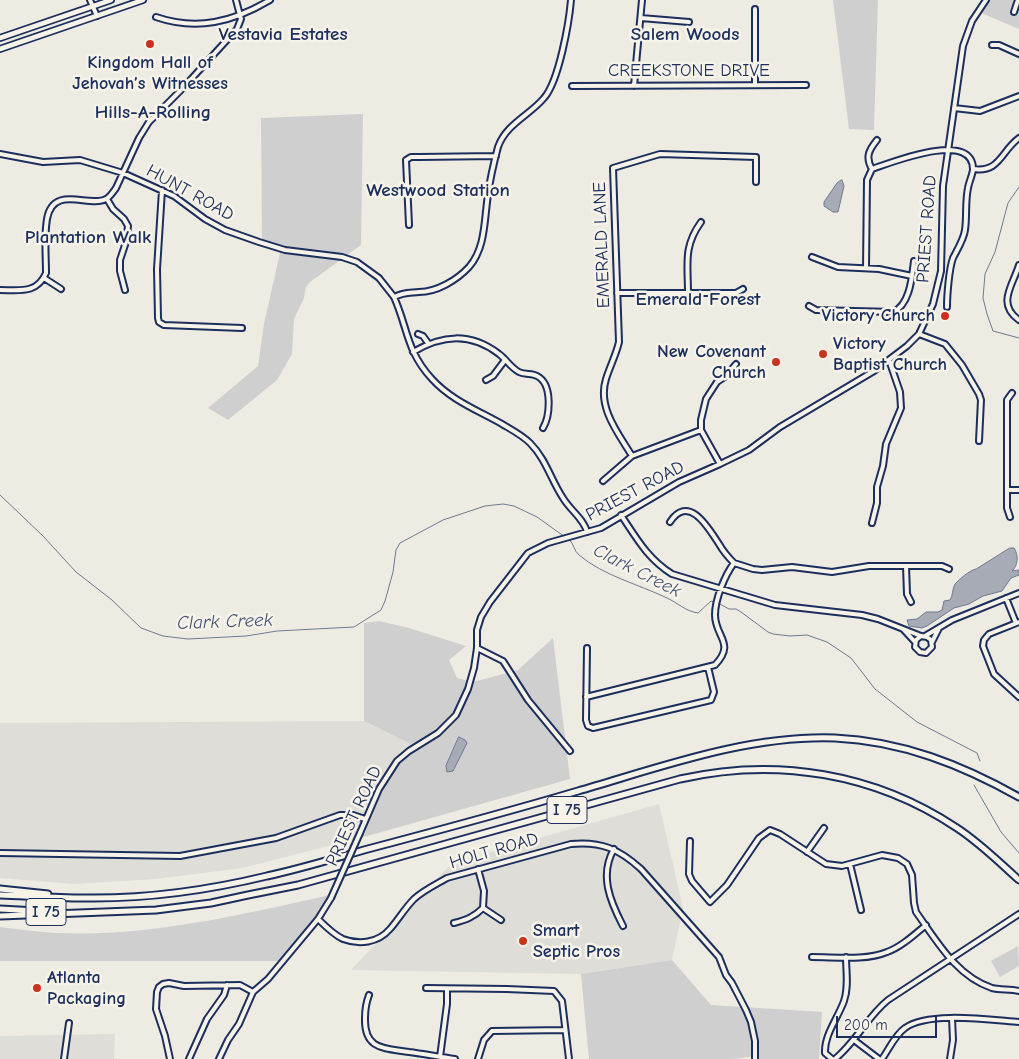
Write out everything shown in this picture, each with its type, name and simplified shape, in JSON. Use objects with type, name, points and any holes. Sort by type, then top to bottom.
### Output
[{"type":"highway","name":"I 75","points":[[0,895],[86,898],[174,892],[267,876],[497,815],[706,754],[780,740],[836,738],[900,746],[933,756],[971,772],[1019,797]]},
{"type":"highway","name":"I 75","points":[[0,910],[92,913],[185,906],[289,886],[680,779],[713,772],[742,769],[776,769],[822,774],[860,782],[884,790],[916,804],[958,829],[985,849],[1019,880]]},
{"type":"highway","points":[[0,888],[86,898]]},
{"type":"highway","points":[[0,916],[92,913]]},
{"type":"main road","points":[[0,38],[111,0]]},
{"type":"main road","points":[[0,49],[143,0]]},
{"type":"street","points":[[90,0],[97,16]]},
{"type":"street","points":[[0,290],[32,289],[37,287],[46,273],[47,219],[50,210],[57,203],[71,198],[96,201],[107,199],[116,188],[148,122],[183,88],[215,51],[232,36],[240,23],[236,0]]},
{"type":"street","points":[[156,17],[182,24],[214,23],[240,16],[270,0]]},
{"type":"street","points":[[394,297],[406,292],[419,292],[442,287],[468,269],[474,261],[482,238],[488,196],[499,146],[506,132],[545,97],[550,87],[569,23],[571,0]]},
{"type":"street","points":[[634,86],[642,0]]},
{"type":"street","name":"PRIEST ROAD","points":[[219,1059],[228,1040],[244,1015],[253,992],[268,979],[318,919],[331,898],[379,789],[397,761],[438,733],[456,715],[470,682],[477,648],[477,630],[486,608],[522,558],[541,546],[601,528],[679,482],[749,450],[780,428],[889,360],[919,334],[933,304],[941,272],[942,200],[965,38],[972,21],[986,0]]},
{"type":"street","points":[[1014,12],[1018,0]]},
{"type":"street","points":[[755,9],[755,85]]},
{"type":"street","points":[[641,18],[689,22]]},
{"type":"street","points":[[992,45],[999,45],[1019,54]]},
{"type":"street","name":"CREEKSTONE DRIVE","points":[[572,86],[806,85]]},
{"type":"street","points":[[954,108],[980,111],[1019,96]]},
{"type":"street","points":[[973,169],[992,168],[1019,138]]},
{"type":"street","points":[[866,268],[867,180],[872,169],[868,160],[868,152],[876,140]]},
{"type":"street","points":[[872,169],[928,152],[962,152],[967,155],[973,169],[968,189],[965,232],[952,262],[947,308]]},
{"type":"street","name":"HUNT ROAD","points":[[0,154],[43,162],[80,160],[123,173],[162,190],[184,202],[210,222],[233,233],[285,250],[342,257],[357,262],[379,278],[394,297],[413,352],[431,378],[463,404],[519,434],[530,443],[547,465],[564,501],[583,524],[587,532]]},
{"type":"street","name":"EMERALD LANE","points":[[632,456],[610,419],[604,398],[606,380],[619,342],[613,168],[660,154],[756,157],[756,182]]},
{"type":"street","points":[[409,225],[406,160],[420,157],[496,156]]},
{"type":"street","points":[[162,190],[157,270],[158,318],[160,322],[164,324],[242,328]]},
{"type":"street","points":[[107,199],[128,226],[126,242],[120,260],[120,271],[125,290]]},
{"type":"street","points":[[688,293],[687,250],[693,233],[701,222]]},
{"type":"street","points":[[812,257],[838,267],[866,268],[912,276]]},
{"type":"street","points":[[809,306],[816,310],[893,312],[902,305],[907,294],[914,261]]},
{"type":"street","points":[[1019,265],[1006,300],[1013,315],[1019,320]]},
{"type":"street","points":[[44,278],[62,289]]},
{"type":"street","points":[[617,293],[736,293],[743,289]]},
{"type":"street","points":[[418,334],[423,336],[428,343]]},
{"type":"street","points":[[919,334],[945,344],[962,365],[979,394],[981,400],[979,440]]},
{"type":"street","points":[[413,352],[428,343],[442,340],[475,340],[500,354],[520,373],[538,376],[547,387],[547,421],[543,428]]},
{"type":"street","points":[[486,380],[494,376],[505,360]]},
{"type":"street","points":[[872,522],[886,444],[901,408],[900,392],[889,360]]},
{"type":"street","points":[[720,464],[701,430],[702,414],[706,399],[717,382],[726,376],[736,364]]},
{"type":"street","points":[[1010,517],[1007,508],[1007,400],[1012,393]]},
{"type":"street","points":[[603,481],[632,456],[701,430]]},
{"type":"street","points":[[1007,490],[1019,490]]},
{"type":"street","points":[[670,522],[676,514],[682,512],[696,514],[734,563],[752,569],[792,567],[832,572],[868,566],[942,566],[949,569]]},
{"type":"street","points":[[621,516],[648,554],[659,566],[672,574],[775,605],[871,617],[930,638],[932,642]]},
{"type":"street","points":[[586,697],[715,665],[725,651],[725,645],[716,618],[717,605],[727,572],[734,563]]},
{"type":"street","points":[[906,566],[907,594],[911,602]]},
{"type":"street","points":[[915,643],[923,636],[952,620],[1019,593]]},
{"type":"street","points":[[1006,598],[1018,623],[989,634],[984,640],[983,646],[994,674],[1019,696]]},
{"type":"street","points":[[903,629],[915,643],[916,649],[924,654],[932,649],[932,642],[939,628]]},
{"type":"street","points":[[477,648],[503,661],[528,700],[570,751]]},
{"type":"street","points":[[587,648],[586,722],[588,726],[593,728],[712,700],[714,692],[708,667]]},
{"type":"street","points":[[1014,693],[1019,688]]},
{"type":"street","points":[[0,853],[180,856],[276,838],[340,815],[365,819]]},
{"type":"street","points":[[807,852],[824,828]]},
{"type":"street","points":[[690,841],[689,874],[692,881],[710,902],[727,885],[759,838],[770,830],[780,834],[826,864],[842,866],[882,855],[898,858],[908,864],[912,875],[916,912],[950,960],[970,977],[992,988],[1019,991]]},
{"type":"street","name":"HOLT ROAD","points":[[318,919],[342,938],[356,942],[373,940],[388,932],[413,900],[430,886],[447,878],[571,844],[584,843],[614,849],[627,856],[641,869],[719,957],[726,975],[746,1010],[753,1031],[755,1059]]},
{"type":"street","points":[[614,849],[608,859],[608,893],[623,926]]},
{"type":"street","points":[[850,864],[861,910]]},
{"type":"street","points":[[454,923],[476,915],[483,908],[484,891],[478,869]]},
{"type":"street","points":[[483,908],[501,920]]},
{"type":"street","points":[[846,957],[847,989],[825,1044],[825,1054],[834,1059],[854,1040],[881,1006],[1019,914]]},
{"type":"street","points":[[812,957],[875,956],[888,952],[926,926]]},
{"type":"street","points":[[170,1059],[156,1009],[156,992],[159,987],[169,983],[184,986],[240,985],[253,992]]},
{"type":"street","points":[[189,1059],[206,1019],[224,995],[227,986]]},
{"type":"street","points":[[426,988],[553,990],[562,1001],[569,1059]]},
{"type":"street","points":[[440,1057],[447,1004],[446,989]]},
{"type":"street","points":[[369,995],[366,1004],[365,1030],[373,1044],[381,1048],[455,1059]]},
{"type":"street","points":[[854,1040],[881,1059],[900,1032],[909,1025],[920,1022],[952,1018],[1019,1022]]},
{"type":"street","points":[[950,1059],[953,1040],[952,1018]]},
{"type":"street","points":[[64,1059],[69,1023]]},
{"type":"street","points":[[478,1059],[484,1040],[492,1031],[566,1030]]},
{"type":"shaded area","points":[[833,0],[878,0],[874,130],[849,129]]},
{"type":"shaded area","points":[[987,0],[1019,0],[1019,29],[979,12]]},
{"type":"shaded area","points":[[363,114],[361,245],[310,282],[306,287],[304,298],[294,319],[292,354],[277,380],[228,420],[208,408],[258,366],[264,324],[280,253],[262,242],[261,118]]},
{"type":"shaded area","points":[[842,180],[844,186],[838,212],[833,212],[824,206],[824,202],[837,183]]},
{"type":"shaded area","points":[[1010,548],[1014,548],[1017,557],[1016,566],[1012,571],[1019,570],[1019,575],[1011,578],[1002,591],[983,596],[969,604],[954,608],[922,628],[909,626],[907,620],[917,619],[926,612],[942,610],[944,601],[950,600],[955,584],[964,575]]},
{"type":"shaded area","points":[[379,621],[409,628],[466,646],[449,660],[457,678],[473,682],[518,670],[553,638],[570,779],[360,838],[392,771],[404,757],[417,747],[364,721],[364,623]]},
{"type":"shaded area","points":[[364,721],[418,747],[392,771],[360,838],[242,868],[156,879],[74,884],[0,878],[0,723]]},
{"type":"shaded area","points":[[459,737],[467,743],[453,771],[447,772],[446,766]]},
{"type":"shaded area","points":[[659,804],[683,908],[672,960],[581,974],[351,970],[450,865]]},
{"type":"shaded area","points":[[335,894],[284,961],[0,961],[0,927],[57,933],[92,933],[162,928],[197,923]]},
{"type":"shaded area","points":[[1018,946],[1019,966],[1000,977],[991,961]]},
{"type":"shaded area","points":[[672,960],[711,1005],[822,1012],[819,1059],[755,1059],[755,1056],[735,1059],[589,1059],[581,974]]},
{"type":"shaded area","points":[[115,1034],[114,1059],[0,1059],[0,1036]]},
{"type":"waterway","points":[[1019,187],[1008,203],[995,252],[985,274],[983,298],[993,331],[1019,338]]},
{"type":"waterway","name":"Clark Creek","points":[[0,495],[43,536],[76,572],[112,600],[141,628],[163,636],[188,639],[246,636],[277,631],[354,627],[381,610],[393,572],[396,550],[400,543],[443,520],[485,506],[503,504],[514,506],[537,517],[565,537]]},
{"type":"waterway","name":"Clark Creek","points":[[569,539],[576,552],[599,569],[667,598],[689,611],[698,613],[711,601],[714,602]]},
{"type":"waterway","name":"Clark Creek","points":[[718,603],[729,609],[736,609],[773,634],[807,635],[827,642],[851,658],[875,689],[917,722],[977,753],[980,761]]},
{"type":"waterway","name":"Clark Creek","points":[[974,785],[1001,832],[1019,853]]},
{"type":"place","name":"Kingdom Hall of Jehovah’s Witnesses","points":[[150,44]]},
{"type":"place","name":"Victory Church","points":[[945,316]]},
{"type":"place","name":"Victory Baptist Church","points":[[823,354]]},
{"type":"place","name":"New Covenant Church","points":[[776,362]]},
{"type":"place","name":"Smart Septic Pros","points":[[523,941]]},
{"type":"place","name":"Atlanta Packaging","points":[[37,988]]},
{"type":"district","name":"Vestavia Estates","points":[[283,35]]},
{"type":"district","name":"Salem Woods","points":[[685,35]]},
{"type":"district","name":"Hills-A-Rolling","points":[[153,113]]},
{"type":"district","name":"Westwood Station","points":[[438,191]]},
{"type":"district","name":"Plantation Walk","points":[[88,238]]},
{"type":"district","name":"Emerald Forest","points":[[698,300]]}]
